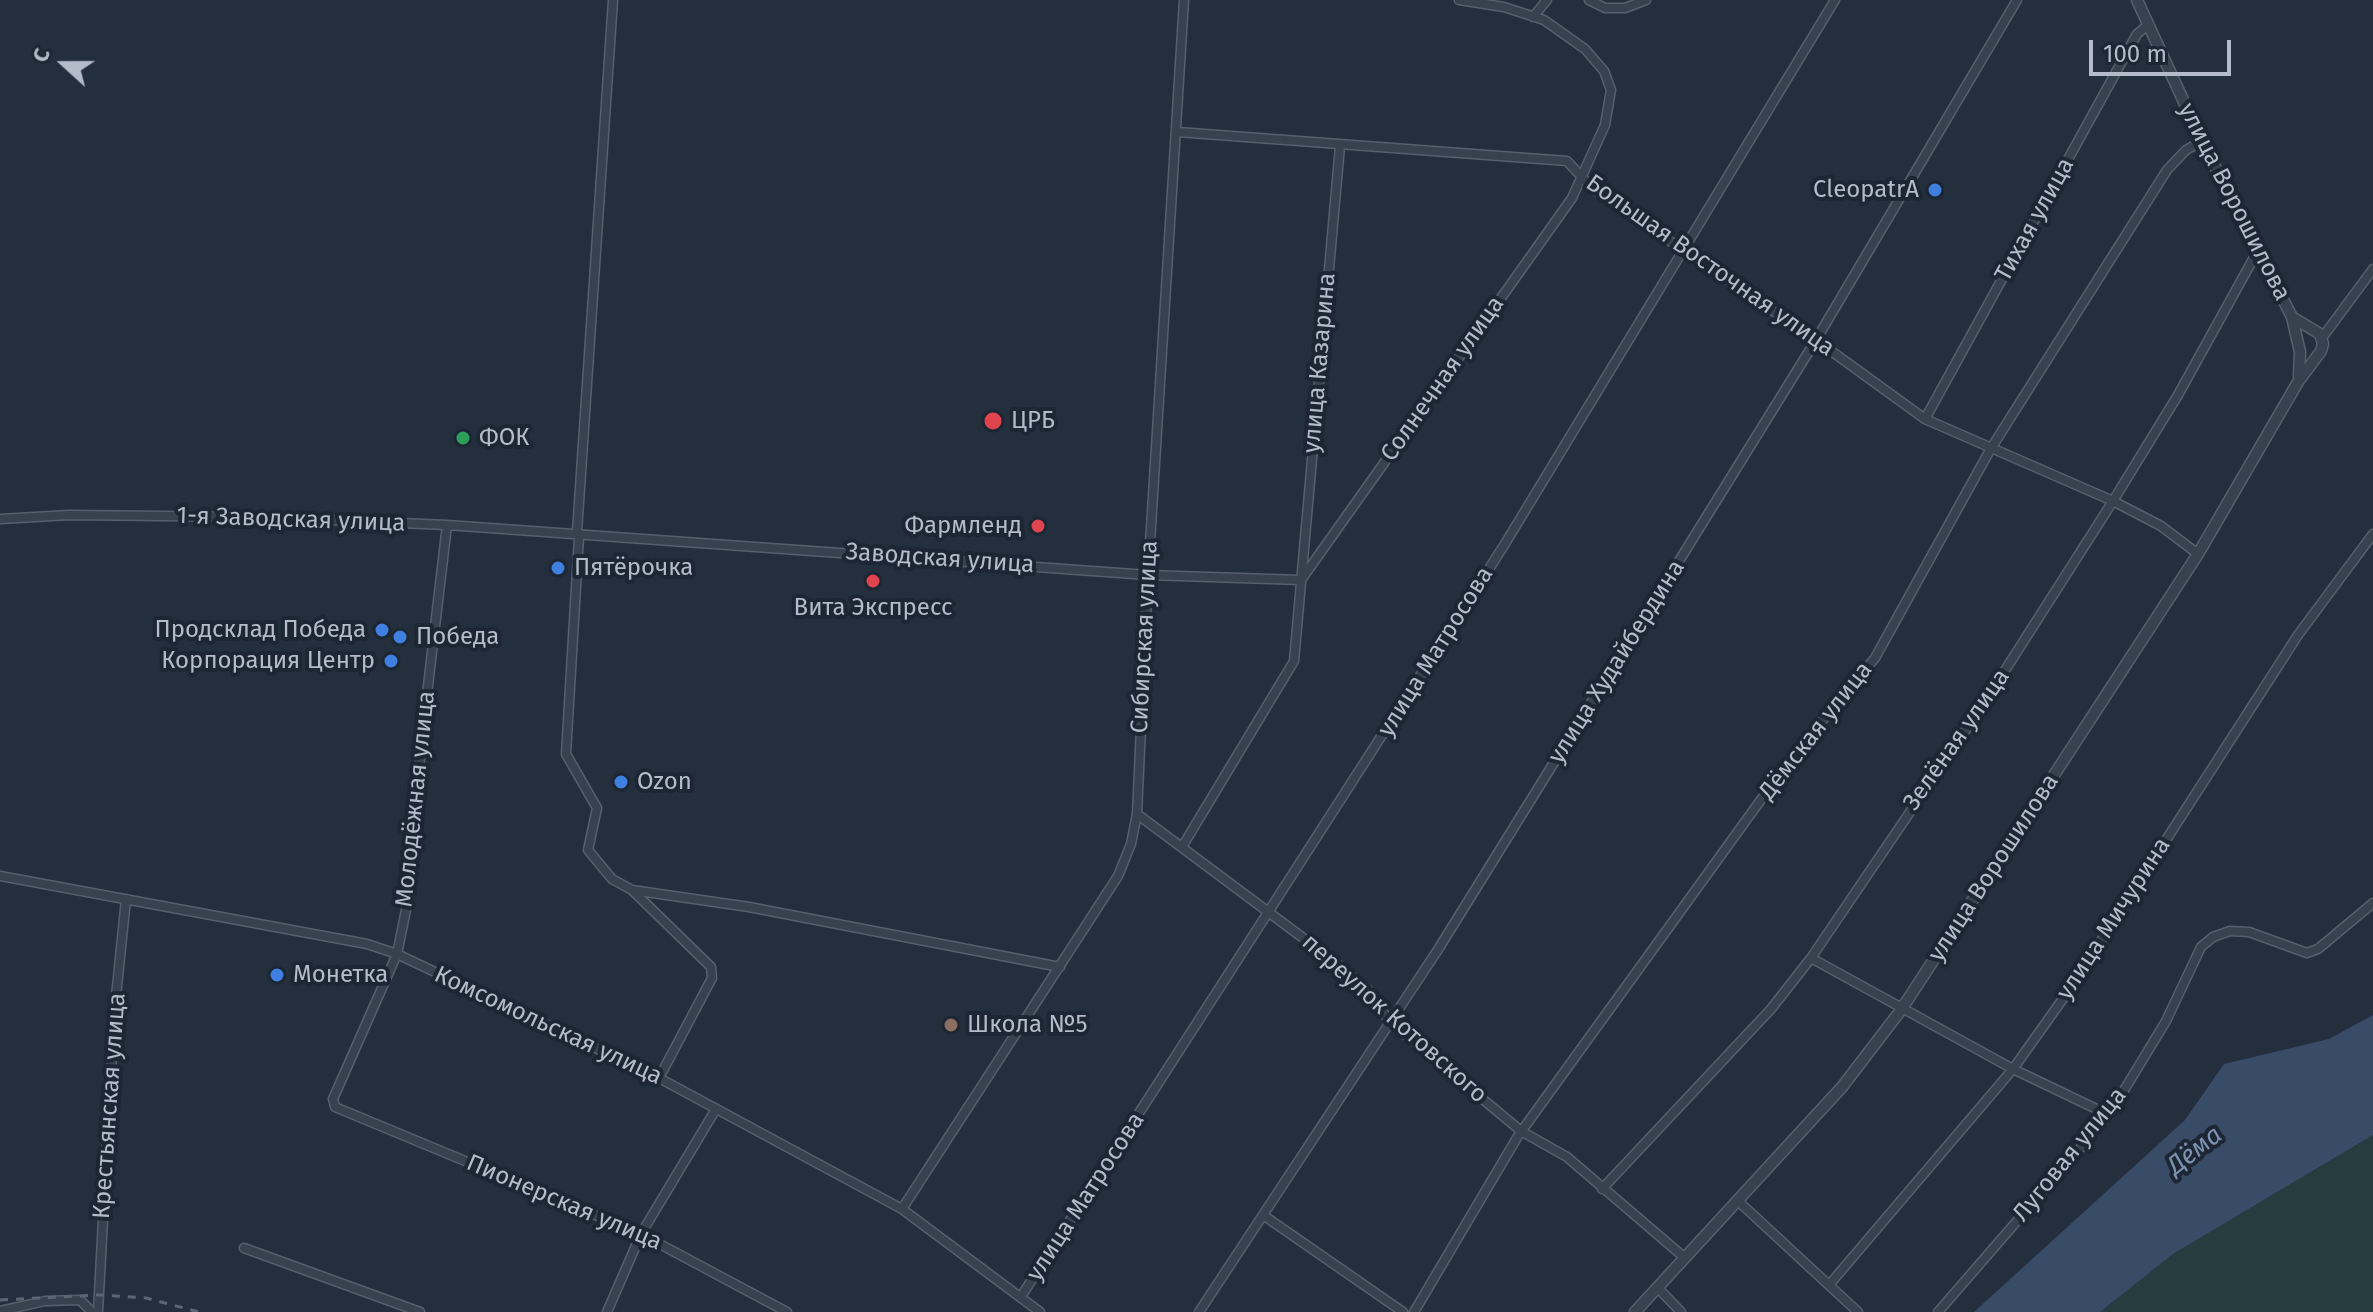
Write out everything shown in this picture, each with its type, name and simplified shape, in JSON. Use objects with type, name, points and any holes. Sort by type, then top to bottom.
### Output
[{"type":"street","points":[[613,0],[566,754],[597,808],[588,850],[612,879],[632,890],[711,967],[712,978],[659,1078]]},
{"type":"street","name":"Сибирская улица","points":[[902,1209],[1118,876],[1131,844],[1137,814],[1148,575],[1184,0]]},
{"type":"street","name":"Солнечная улица","points":[[1301,580],[1584,178],[1605,125],[1611,90],[1604,71],[1585,49],[1533,17],[1459,0]]},
{"type":"street","points":[[1533,17],[1547,0]]},
{"type":"street","points":[[1589,0],[1605,8],[1625,8],[1646,0]]},
{"type":"street","name":"улица Матросова","points":[[1022,1295],[1503,547],[1835,0]]},
{"type":"street","name":"улица Худайбердина","points":[[1199,1312],[1390,1022],[1816,340],[2017,0]]},
{"type":"street","name":"улица Ворошилова","points":[[2137,0],[2202,141],[2292,317],[2297,340]]},
{"type":"street","name":"Тихая улица","points":[[1925,419],[2137,34],[2148,25]]},
{"type":"street","name":"Большая Восточная улица","points":[[1178,132],[1340,146],[1549,157],[1567,161],[1593,189],[1816,340],[1925,419],[1990,450],[2113,501],[2161,526],[2198,554]]},
{"type":"street","name":"Дёмская улица","points":[[1414,1312],[1521,1131],[1794,754],[1875,658],[1990,450],[2167,170],[2202,141]]},
{"type":"street","name":"улица Казарина","points":[[1182,847],[1294,661],[1340,146]]},
{"type":"street","name":"Зелёная улица","points":[[1602,1189],[1771,1009],[1811,958],[1988,697],[2113,501],[2178,395],[2257,252]]},
{"type":"street","points":[[2322,338],[2310,330],[2301,333],[2297,340],[2300,352],[2315,356],[2322,349],[2322,338],[2373,269]]},
{"type":"street","name":"улица Ворошилова","points":[[2292,317],[2310,330]]},
{"type":"street","name":"улица Ворошилова","points":[[2298,382],[2300,352]]},
{"type":"street","name":"улица Ворошилова","points":[[1635,1312],[1842,1087],[1901,1010],[2198,554],[2315,356]]},
{"type":"street","name":"1-я Заводская улица","points":[[0,519],[69,515],[226,517],[447,525],[578,535]]},
{"type":"street","name":"Молодёжная улица","points":[[335,1107],[333,1099],[397,954],[413,865],[421,745],[447,525]]},
{"type":"street","name":"улица Мичурина","points":[[1829,1285],[2013,1069],[2072,986],[2298,635],[2373,534]]},
{"type":"street","name":"Заводская улица","points":[[578,535],[1148,575],[1301,580]]},
{"type":"street","name":"переулок Котовского","points":[[1137,814],[1271,912],[1367,989],[1390,1022],[1521,1131],[1567,1157],[1685,1258]]},
{"type":"street","name":"Комсомольская улица","points":[[0,876],[367,944],[397,954],[659,1078],[902,1209],[1022,1295],[1040,1312]]},
{"type":"street","points":[[632,890],[749,907],[1060,967]]},
{"type":"street","name":"Крестьянская улица","points":[[95,1312],[114,1016],[126,899]]},
{"type":"street","name":"Луговая улица","points":[[1938,1312],[2109,1115],[2166,1021],[2193,957],[2213,937],[2230,931],[2249,932],[2307,953],[2318,949],[2373,903]]},
{"type":"street","points":[[1811,958],[1901,1010],[2109,1115]]},
{"type":"street","name":"Пионерская улица","points":[[335,1107],[641,1234],[787,1312]]},
{"type":"street","points":[[607,1312],[641,1234],[716,1109]]},
{"type":"street","points":[[1738,1201],[1858,1312]]},
{"type":"street","points":[[1263,1215],[1403,1312]]},
{"type":"street","points":[[244,1248],[420,1312]]},
{"type":"street","points":[[1658,1288],[1681,1312]]},
{"type":"street","points":[[0,1311],[45,1301],[80,1300],[95,1312]]},
{"type":"green space","points":[[2373,1135],[2373,1312],[2100,1312],[2173,1254]]},
{"type":"water","name":"Дёма","points":[[2373,1015],[2373,1135],[2173,1254],[2100,1312],[1974,1312],[2185,1120],[2224,1064],[2329,1039]]},
{"type":"railway","points":[[0,1300],[98,1295],[146,1298],[199,1312]]},
{"type":"place","name":"CleopatrA","points":[[1935,190]]},
{"type":"place","name":"ЦРБ","points":[[993,421]]},
{"type":"place","name":"ФОК","points":[[463,438]]},
{"type":"place","name":"Фармленд","points":[[1038,526]]},
{"type":"place","name":"Пятёрочка","points":[[558,568]]},
{"type":"place","name":"Вита Экспресс","points":[[873,581]]},
{"type":"place","name":"Продсклад Победа","points":[[382,630]]},
{"type":"place","name":"Победа","points":[[400,637]]},
{"type":"place","name":"Корпорация Центр","points":[[391,661]]},
{"type":"place","name":"Ozon","points":[[621,782]]},
{"type":"place","name":"Монетка","points":[[277,975]]},
{"type":"place","name":"Школа №5","points":[[951,1025]]}]
